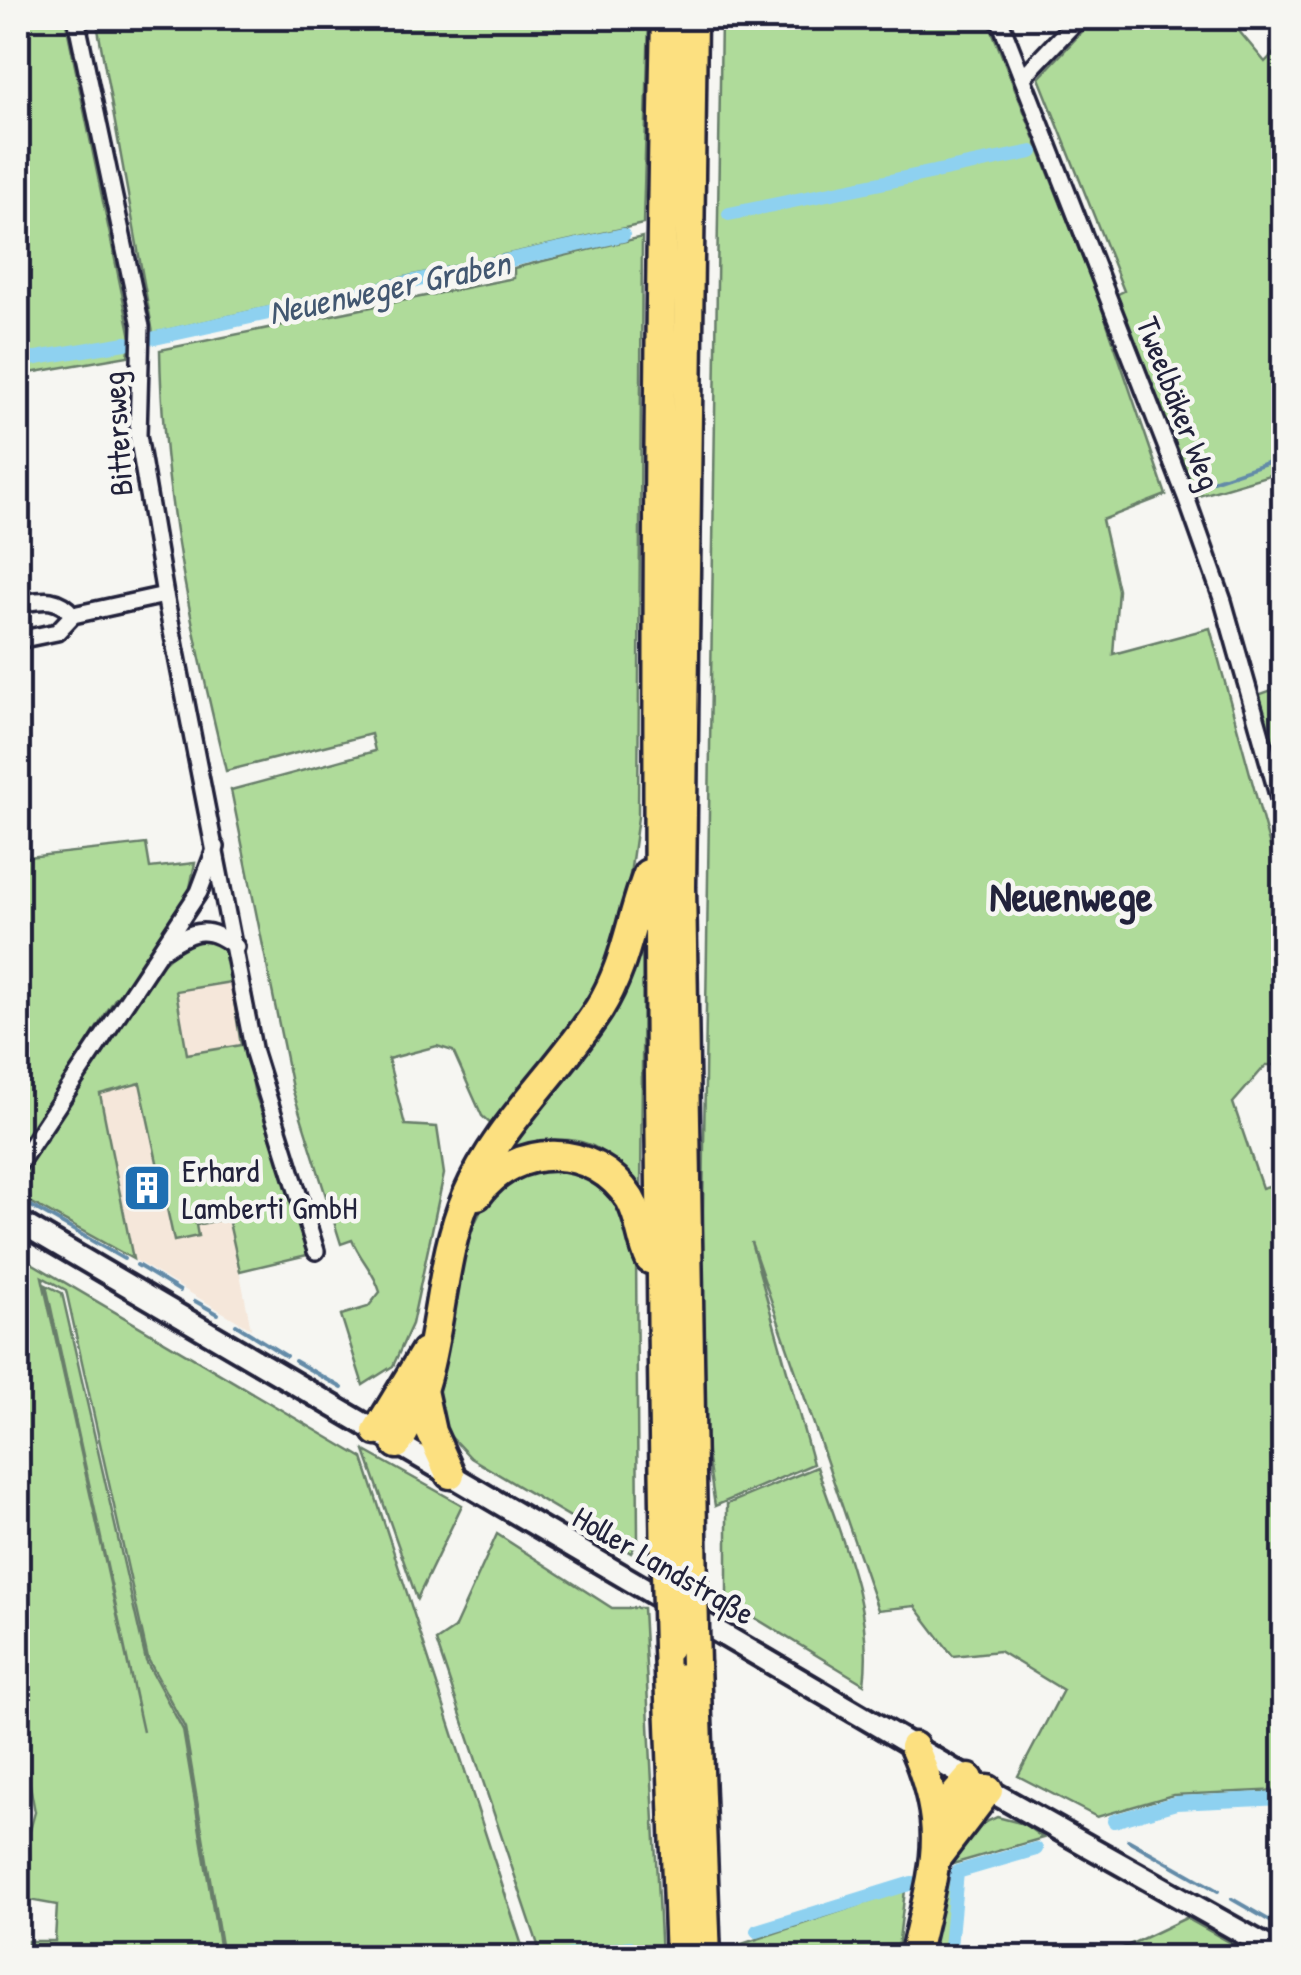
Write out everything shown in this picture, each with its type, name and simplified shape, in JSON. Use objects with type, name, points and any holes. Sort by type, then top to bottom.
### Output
[{"type":"highway","points":[[666,18],[658,390],[656,852],[666,1572],[680,1958]]},
{"type":"highway","points":[[692,18],[681,887],[695,1664],[708,1952]]},
{"type":"highway","points":[[450,1474],[431,1432],[423,1395],[430,1342],[465,1200],[497,1142],[559,1066],[618,976],[656,852]]},
{"type":"highway","points":[[459,1222],[480,1190],[507,1166],[541,1154],[578,1158],[610,1176],[628,1197],[662,1282]]},
{"type":"highway","points":[[387,1438],[430,1342]]},
{"type":"highway","points":[[387,1438],[423,1395]]},
{"type":"highway","points":[[914,1747],[936,1803],[937,1830],[936,1858],[914,1958]]},
{"type":"highway","points":[[937,1830],[950,1801],[978,1785]]},
{"type":"highway","points":[[936,1858],[978,1785]]},
{"type":"main road","name":"Holler Landstraße","points":[[18,1221],[978,1785],[1284,1956]]},
{"type":"street","name":"Bittersweg","points":[[76,18],[140,326],[138,435],[254,1053],[316,1251]]},
{"type":"street","name":"Tweelbäker Weg","points":[[999,18],[1217,584],[1284,816]]},
{"type":"street","points":[[1024,76],[1079,18]]},
{"type":"street","points":[[73,615],[165,595]]},
{"type":"street","points":[[18,604],[49,598],[62,602],[73,615]]},
{"type":"street","points":[[18,640],[57,632],[69,624],[73,615]]},
{"type":"street","points":[[18,1165],[199,892],[216,847]]},
{"type":"street","points":[[160,952],[193,929],[216,932],[236,947]]},
{"type":"shaded area","points":[[231,982],[241,1045],[186,1054],[176,991]]},
{"type":"shaded area","points":[[141,1082],[195,1225],[229,1218],[251,1329],[133,1259],[100,1093]]},
{"type":"green space","points":[[18,18],[65,18],[131,337],[128,356],[18,375]]},
{"type":"green space","points":[[96,18],[649,18],[643,224],[153,333]]},
{"type":"green space","points":[[721,18],[987,18],[1099,300],[1166,495],[1102,520],[1118,590],[1113,654],[1210,628],[1283,894],[1283,1065],[1266,1065],[1233,1103],[1262,1188],[1283,1182],[1283,1790],[1173,1795],[1097,1817],[1018,1776],[1063,1690],[999,1651],[953,1656],[915,1606],[878,1610],[751,1242],[813,1464],[715,1506],[700,1408]]},
{"type":"green space","points":[[1095,18],[1228,18],[1265,62],[1283,44],[1283,471],[1192,498],[1116,295],[1124,291],[1039,78]]},
{"type":"green space","points":[[642,237],[638,817],[620,947],[573,1028],[495,1128],[482,1116],[453,1051],[437,1046],[388,1059],[405,1125],[437,1127],[444,1174],[412,1324],[393,1366],[363,1385],[341,1315],[368,1307],[380,1292],[352,1240],[341,1244],[292,1088],[231,790],[375,751],[371,734],[226,771],[181,562],[166,457],[160,350],[514,278],[514,268]]},
{"type":"green space","points":[[1283,686],[1283,790],[1258,695]]},
{"type":"green space","points":[[146,844],[150,868],[195,863],[189,893],[122,995],[116,997],[18,1153],[18,858]]},
{"type":"green space","points":[[643,931],[641,1199],[606,1155],[580,1142],[534,1144],[493,1160]]},
{"type":"green space","points":[[192,937],[216,939],[230,949],[254,1090],[311,1254],[240,1271],[228,1218],[196,1225],[198,1236],[174,1241],[140,1083],[100,1094],[133,1259],[18,1195],[18,1180],[158,968]],"holes":[[[231,982],[241,1045],[187,1054],[176,991]]]},
{"type":"green space","points":[[555,1168],[587,1181],[609,1196],[636,1250],[638,1540],[631,1553],[471,1458],[436,1421],[432,1399],[447,1322],[461,1262],[480,1213],[505,1186]]},
{"type":"green space","points":[[18,1255],[363,1458],[525,1955],[223,1957],[185,1728],[148,1659],[66,1290],[42,1277],[143,1732],[46,1285],[62,1293],[146,1661],[183,1730],[221,1957],[28,1957],[28,1941],[55,1941],[57,1905],[18,1898],[19,1871],[35,1812],[18,1720]]},
{"type":"green space","points":[[365,1451],[462,1505],[417,1599]]},
{"type":"green space","points":[[817,1467],[860,1601],[866,1656],[864,1684],[727,1601],[727,1504]]},
{"type":"green space","points":[[497,1534],[612,1608],[643,1608],[661,1957],[542,1957],[436,1641],[454,1629]]},
{"type":"green space","points":[[997,1817],[1024,1824],[1043,1838],[949,1865],[977,1826]]},
{"type":"green space","points":[[955,1879],[945,1957],[927,1958],[943,1881]]},
{"type":"green space","points":[[905,1890],[897,1957],[733,1957],[733,1947]]},
{"type":"green space","points":[[1186,1918],[1256,1957],[1104,1957]]},
{"type":"waterway","name":"Neuenweger Graben","points":[[729,214],[1032,152]]},
{"type":"waterway","name":"Neuenweger Graben","points":[[155,338],[623,235]]},
{"type":"waterway","name":"Neuenweger Graben","points":[[18,361],[126,343]]},
{"type":"waterway","points":[[1195,487],[1284,457]]},
{"type":"waterway","points":[[19,1199],[124,1259]]},
{"type":"waterway","points":[[137,1265],[180,1291]]},
{"type":"waterway","points":[[195,1301],[218,1314]]},
{"type":"waterway","points":[[236,1325],[286,1356]]},
{"type":"waterway","points":[[295,1361],[342,1388]]},
{"type":"waterway","points":[[1114,1821],[1176,1803],[1284,1798]]},
{"type":"waterway","points":[[1128,1840],[1218,1891]]},
{"type":"waterway","points":[[949,1958],[957,1872],[1036,1849]]},
{"type":"waterway","points":[[757,1931],[912,1883]]},
{"type":"waterway","points":[[1232,1899],[1284,1929]]},
{"type":"waterway","points":[[630,1947],[630,1958]]},
{"type":"waterway","points":[[553,1958],[630,1947]]},
{"type":"place","name":"Erhard Lamberti GmbH","points":[[147,1188]]},
{"type":"district","name":"Neuenwege","points":[[1071,895]]}]
